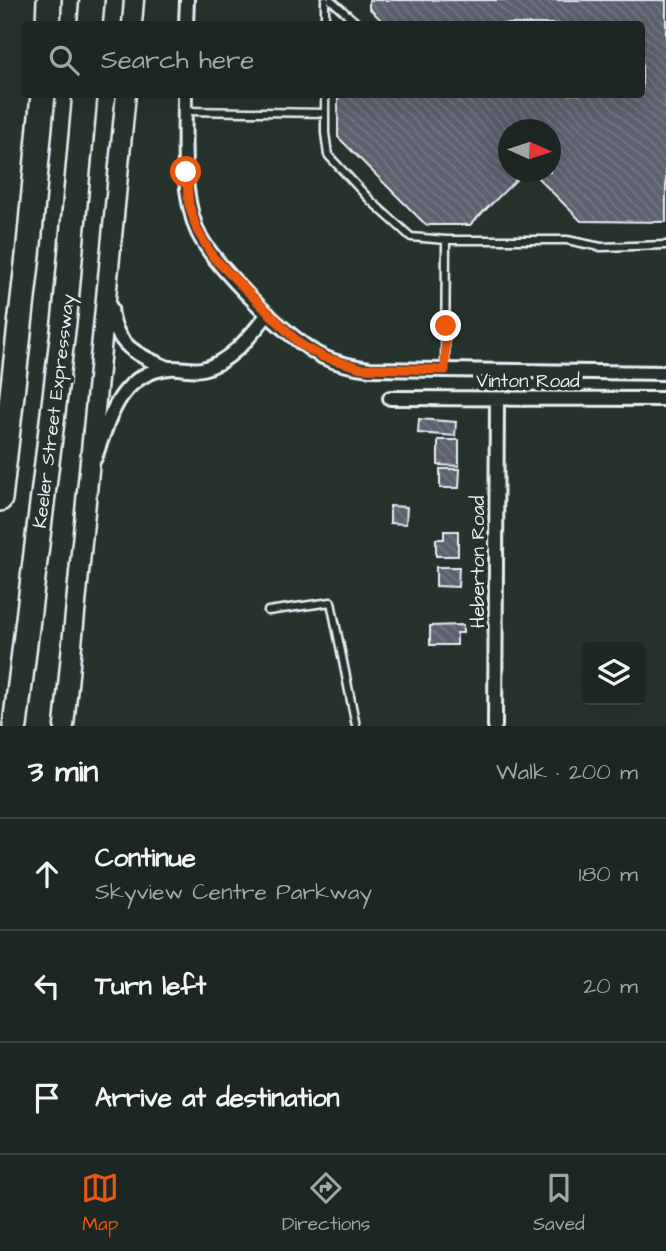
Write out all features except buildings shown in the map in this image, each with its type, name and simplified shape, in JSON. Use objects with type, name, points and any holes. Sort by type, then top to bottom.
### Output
[{"type":"highway","points":[[48,21],[49,0]]},
{"type":"highway","points":[[90,21],[92,0]]},
{"type":"highway","points":[[0,499],[43,98]]},
{"type":"highway","name":"Keeler Street Expressway","points":[[15,726],[68,289],[85,98]]},
{"type":"highway","points":[[27,726],[39,533]]},
{"type":"main road","points":[[132,21],[134,0]]},
{"type":"main road","points":[[64,726],[127,98]]},
{"type":"street","points":[[186,21],[187,0]]},
{"type":"street","points":[[185,98],[186,172],[189,204],[197,230],[213,257],[300,344],[323,357],[370,369],[666,373]]},
{"type":"street","points":[[108,280],[112,325],[123,341],[139,356],[169,368]]},
{"type":"street","points":[[89,475],[114,406],[127,388],[145,374],[169,368],[202,369],[221,360],[241,345],[268,314]]},
{"type":"street","name":"Vinton Road","points":[[390,398],[666,399]]},
{"type":"street","name":"Heberton Road","points":[[495,726],[497,399]]},
{"type":"lane","points":[[325,0],[325,21]]},
{"type":"lane","points":[[331,0],[355,21]]},
{"type":"lane","points":[[325,98],[325,148],[345,173],[411,237],[446,240],[566,240],[614,247],[666,246]]},
{"type":"lane","points":[[185,111],[325,113]]},
{"type":"lane","points":[[445,370],[446,240]]},
{"type":"lane","points":[[268,611],[331,602],[356,726]]},
{"type":"route","points":[[186,172],[189,204],[197,230],[213,257],[300,344],[323,357],[361,368],[445,370],[446,326]]}]
